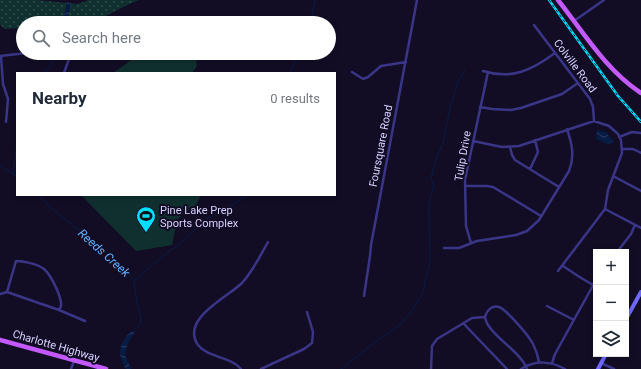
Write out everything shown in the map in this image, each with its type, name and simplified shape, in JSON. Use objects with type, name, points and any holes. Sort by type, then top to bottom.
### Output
[{"type":"main road","points":[[558,0],[597,52],[613,70],[628,84],[641,93]]},
{"type":"main road","name":"Charlotte Highway","points":[[0,340],[106,369]]},
{"type":"street","name":"Foursquare Road","points":[[364,296],[371,244],[417,0]]},
{"type":"street","points":[[574,21],[604,0]]},
{"type":"street","name":"Colville Road","points":[[534,25],[592,102],[594,121]]},
{"type":"street","points":[[483,71],[501,75],[515,74],[538,66],[555,53]]},
{"type":"street","points":[[6,122],[8,99],[3,84],[0,56],[16,54]]},
{"type":"street","points":[[64,72],[69,60]]},
{"type":"street","points":[[352,72],[364,79],[381,66],[406,62]]},
{"type":"street","name":"Tulip Drive","points":[[471,243],[466,226],[465,180],[488,72]]},
{"type":"street","points":[[480,107],[511,110],[521,108],[562,94],[578,83]]},
{"type":"street","points":[[473,141],[510,147],[594,121],[614,129],[619,137],[622,149],[621,157],[608,190],[605,209],[558,271]]},
{"type":"street","points":[[444,248],[459,248],[471,243],[516,235],[532,227],[541,216],[569,171],[572,163],[573,151],[567,129]]},
{"type":"street","points":[[619,137],[632,132],[641,133]]},
{"type":"street","points":[[530,169],[538,152],[535,140]]},
{"type":"street","points":[[510,147],[515,160],[559,187]]},
{"type":"street","points":[[622,149],[633,150],[641,153]]},
{"type":"street","points":[[613,176],[641,191]]},
{"type":"street","points":[[465,186],[493,187],[541,216]]},
{"type":"street","points":[[605,209],[641,228]]},
{"type":"street","points":[[619,249],[635,225]]},
{"type":"street","points":[[240,369],[236,364],[199,346],[195,338],[195,329],[197,321],[208,310],[242,283],[255,267],[268,242]]},
{"type":"street","points":[[7,292],[16,261],[38,266],[46,271],[60,294],[62,303],[59,310]]},
{"type":"street","points":[[552,363],[593,285],[563,266]]},
{"type":"street","points":[[0,294],[7,292],[59,310],[85,321]]},
{"type":"street","points":[[629,314],[641,292]]},
{"type":"street","points":[[547,306],[574,320]]},
{"type":"street","points":[[526,367],[488,325],[485,316],[491,308],[495,307],[502,309],[529,337],[539,362]]},
{"type":"street","points":[[261,369],[304,349],[312,343],[313,332],[307,312]]},
{"type":"street","points":[[431,369],[432,346],[440,336],[472,318],[485,316]]},
{"type":"street","points":[[463,323],[507,369]]},
{"type":"street","points":[[598,369],[604,357]]},
{"type":"street","points":[[71,369],[74,360]]},
{"type":"street","points":[[521,369],[539,362],[552,363],[565,369]]},
{"type":"street","points":[[601,363],[614,369]]},
{"type":"green space","points":[[0,0],[37,0],[77,4],[89,0],[139,0],[106,16],[16,16],[16,28],[4,29],[0,24]]},
{"type":"green space","points":[[131,60],[196,60],[197,66],[193,72],[114,72]]},
{"type":"green space","name":"Pine Lake Prep Sports Complex","points":[[82,196],[200,196],[196,206],[184,213],[177,220],[172,245],[136,251]]},
{"type":"water","points":[[67,2],[71,3],[68,16],[64,16]]},
{"type":"water","points":[[597,130],[606,132],[614,142],[608,144],[596,139]]},
{"type":"water","points":[[132,331],[135,332],[127,345],[125,355],[131,369],[126,369],[121,359],[120,349],[124,340]]},
{"type":"waterway","points":[[312,16],[315,0]]},
{"type":"waterway","points":[[45,72],[49,69],[54,60]]},
{"type":"waterway","points":[[290,72],[297,60]]},
{"type":"waterway","points":[[341,369],[401,324],[412,311],[423,292],[430,261],[429,203],[434,185],[431,178],[436,159],[443,143],[450,108],[458,82],[465,70]]},
{"type":"waterway","points":[[13,175],[16,152]]},
{"type":"waterway","name":"Reeds Creek","points":[[0,166],[16,175]]},
{"type":"waterway","name":"Reeds Creek","points":[[39,196],[56,212],[107,253],[131,276],[134,281],[141,318],[140,324],[135,331]]},
{"type":"waterway","points":[[135,280],[190,235],[201,222],[247,196]]},
{"type":"railway","points":[[549,0],[618,96],[641,122]]},
{"type":"place","name":"Pine Lake Prep Sports Complex","points":[[146,233]]}]
